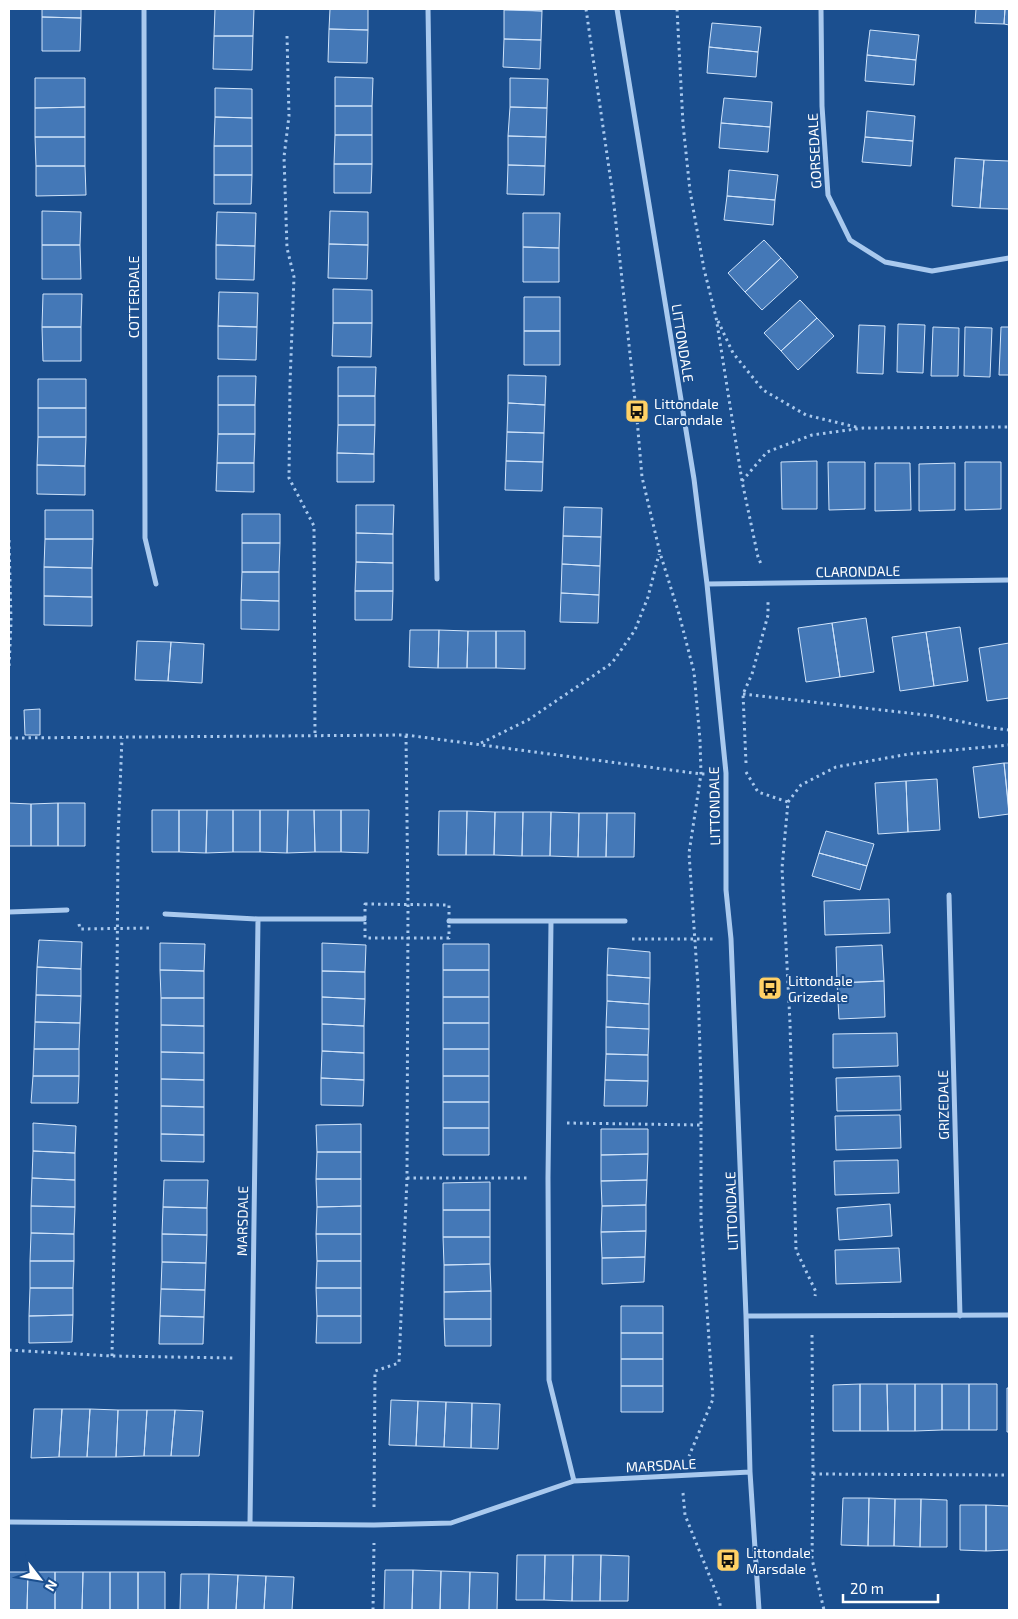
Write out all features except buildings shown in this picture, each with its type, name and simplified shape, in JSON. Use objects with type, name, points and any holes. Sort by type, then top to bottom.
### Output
[{"type":"street","name":"COTTERDALE","points":[[144,9],[145,538],[156,584]]},
{"type":"street","points":[[428,9],[437,579]]},
{"type":"street","name":"LITTONDALE","points":[[617,9],[694,480],[707,584],[726,773],[726,890],[732,939],[750,1472],[760,1610]]},
{"type":"street","name":"GORSEDALE","points":[[821,9],[822,106],[828,195],[850,240],[885,262],[932,271],[1009,258]]},
{"type":"street","name":"CLARONDALE","points":[[707,584],[1009,580]]},
{"type":"street","name":"GRIZEDALE","points":[[949,894],[960,1316]]},
{"type":"street","points":[[9,912],[67,910]]},
{"type":"street","points":[[166,914],[258,919],[364,919]]},
{"type":"street","name":"MARSDALE","points":[[250,1523],[258,919]]},
{"type":"street","points":[[449,921],[625,921]]},
{"type":"street","points":[[551,921],[548,1178],[549,1380],[574,1481]]},
{"type":"street","points":[[746,1316],[1009,1315]]},
{"type":"street","name":"MARSDALE","points":[[9,1522],[374,1525],[451,1523],[574,1481],[750,1472]]},
{"type":"path","points":[[586,9],[613,196],[642,477],[660,553],[679,614],[694,672],[700,740],[701,774],[689,853],[693,939],[698,986],[701,1221],[713,1399],[680,1475],[685,1515],[720,1602],[720,1610]]},
{"type":"path","points":[[677,9],[683,124],[690,191],[704,269],[716,317],[742,481],[758,557],[769,583],[768,615],[752,674],[743,694],[746,772],[758,792],[788,802]]},
{"type":"path","points":[[287,36],[289,116],[284,166],[287,248],[294,277],[289,478],[314,526],[315,736]]},
{"type":"path","points":[[716,317],[734,353],[763,390],[806,414],[863,428]]},
{"type":"path","points":[[742,481],[767,452],[812,435],[863,428],[1009,427]]},
{"type":"path","points":[[9,540],[11,622],[9,668]]},
{"type":"path","points":[[480,744],[528,720],[612,663],[635,630],[648,597],[660,553]]},
{"type":"path","points":[[743,694],[934,716],[1009,730]]},
{"type":"path","points":[[9,738],[406,735],[701,774]]},
{"type":"path","points":[[373,1610],[375,1371],[399,1363],[407,1178],[408,905],[406,735]]},
{"type":"path","points":[[112,1356],[118,839],[122,738]]},
{"type":"path","points":[[824,1610],[812,1559],[814,1474],[812,1316],[816,1292],[796,1250],[790,1023],[782,868],[788,802],[801,784],[836,767],[909,754],[1009,745]]},
{"type":"path","points":[[365,904],[408,905],[449,905],[449,938],[365,938],[365,904]]},
{"type":"path","points":[[67,910],[78,911],[80,929],[162,928],[166,914]]},
{"type":"path","points":[[625,921],[626,939],[732,939]]},
{"type":"path","points":[[549,1123],[701,1125]]},
{"type":"path","points":[[407,1178],[548,1178]]},
{"type":"path","points":[[9,1350],[112,1356],[252,1358]]},
{"type":"path","points":[[814,1474],[1009,1475]]},
{"type":"place","name":"Littondale Clarondale","points":[[637,411]]},
{"type":"place","name":"Littondale Grizedale","points":[[770,988]]},
{"type":"place","name":"Littondale Marsdale","points":[[728,1560]]}]
